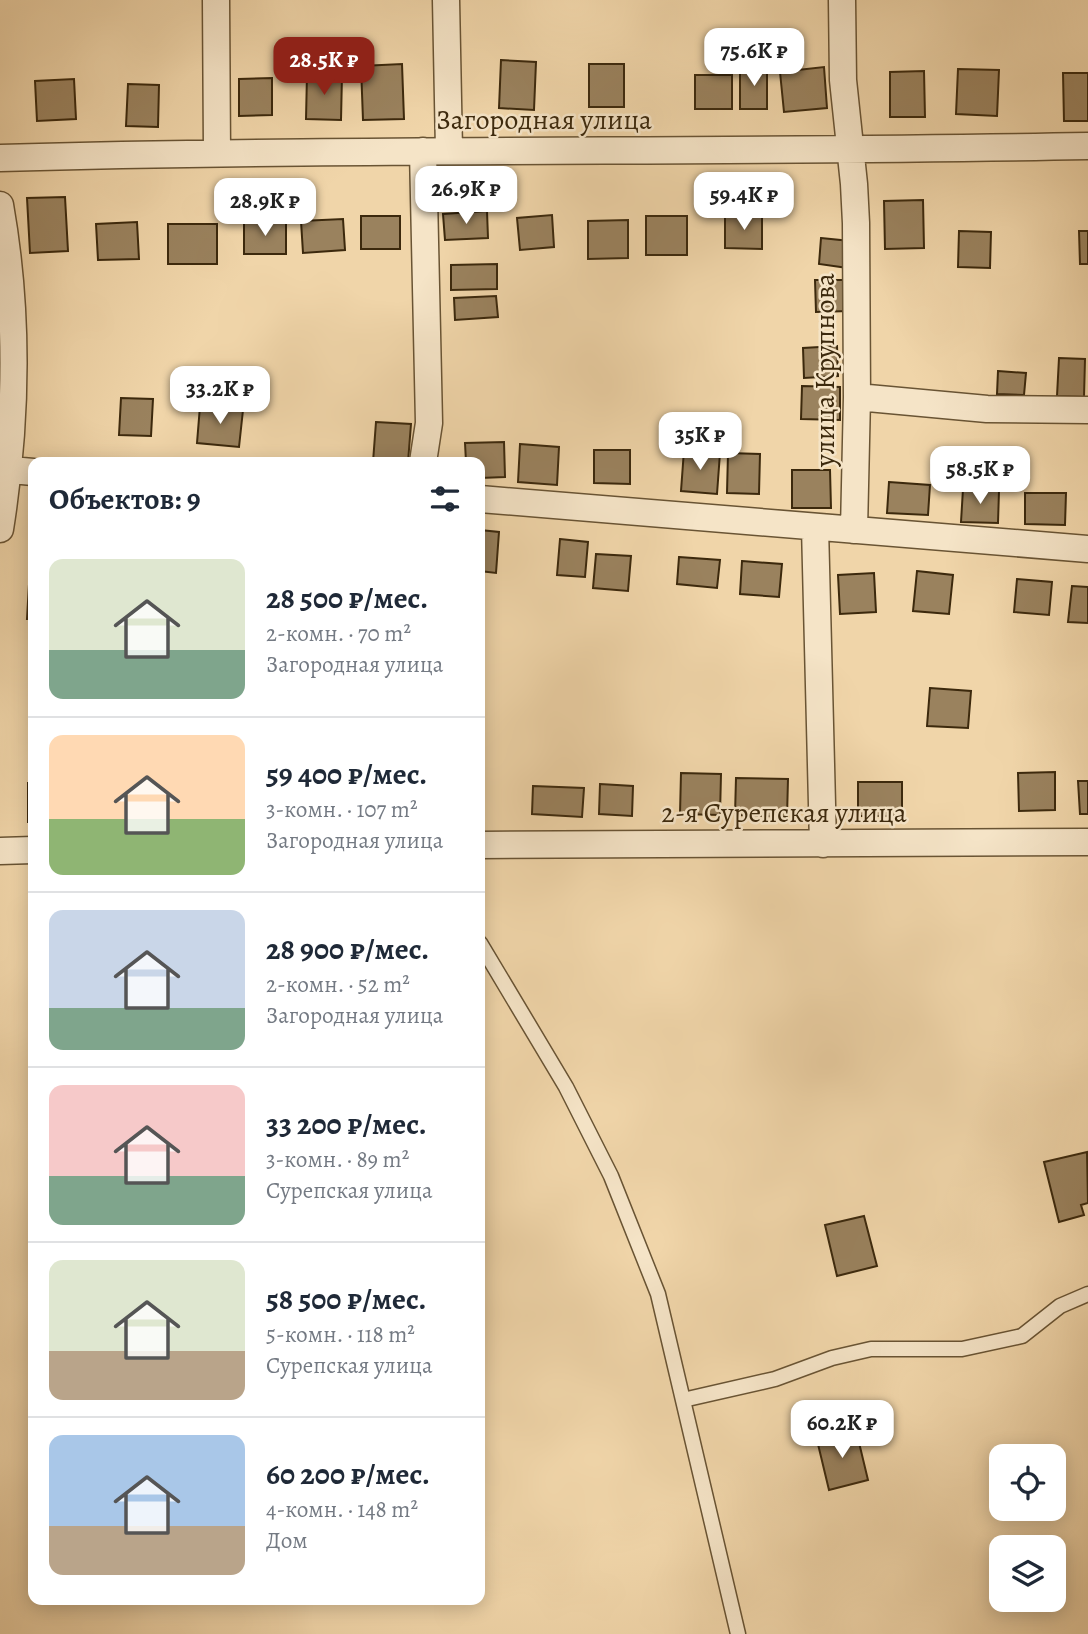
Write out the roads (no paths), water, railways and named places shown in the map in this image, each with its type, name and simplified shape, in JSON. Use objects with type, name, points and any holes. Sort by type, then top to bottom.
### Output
[{"type":"street","points":[[216,0],[217,152]]},
{"type":"street","points":[[424,457],[429,423],[436,150],[446,0]]},
{"type":"street","name":"улица Крупнова","points":[[842,0],[843,79],[856,223],[857,397],[854,530]]},
{"type":"street","name":"Загородная улица","points":[[0,158],[217,152],[850,151],[1088,146]]},
{"type":"street","points":[[0,205],[5,235],[15,366],[14,470],[0,529]]},
{"type":"street","points":[[857,397],[987,409],[1088,410]]},
{"type":"street","points":[[485,499],[1088,549]]},
{"type":"street","points":[[815,527],[823,844]]},
{"type":"street","name":"2-я Сурепская улица","points":[[485,845],[1088,842]]},
{"type":"street","points":[[0,850],[28,850]]},
{"type":"lane","points":[[485,951],[566,1087],[611,1177],[658,1294],[738,1634]]},
{"type":"lane","points":[[683,1400],[775,1379],[832,1358],[871,1349],[962,1349],[1022,1336],[1060,1306],[1088,1294]]}]
